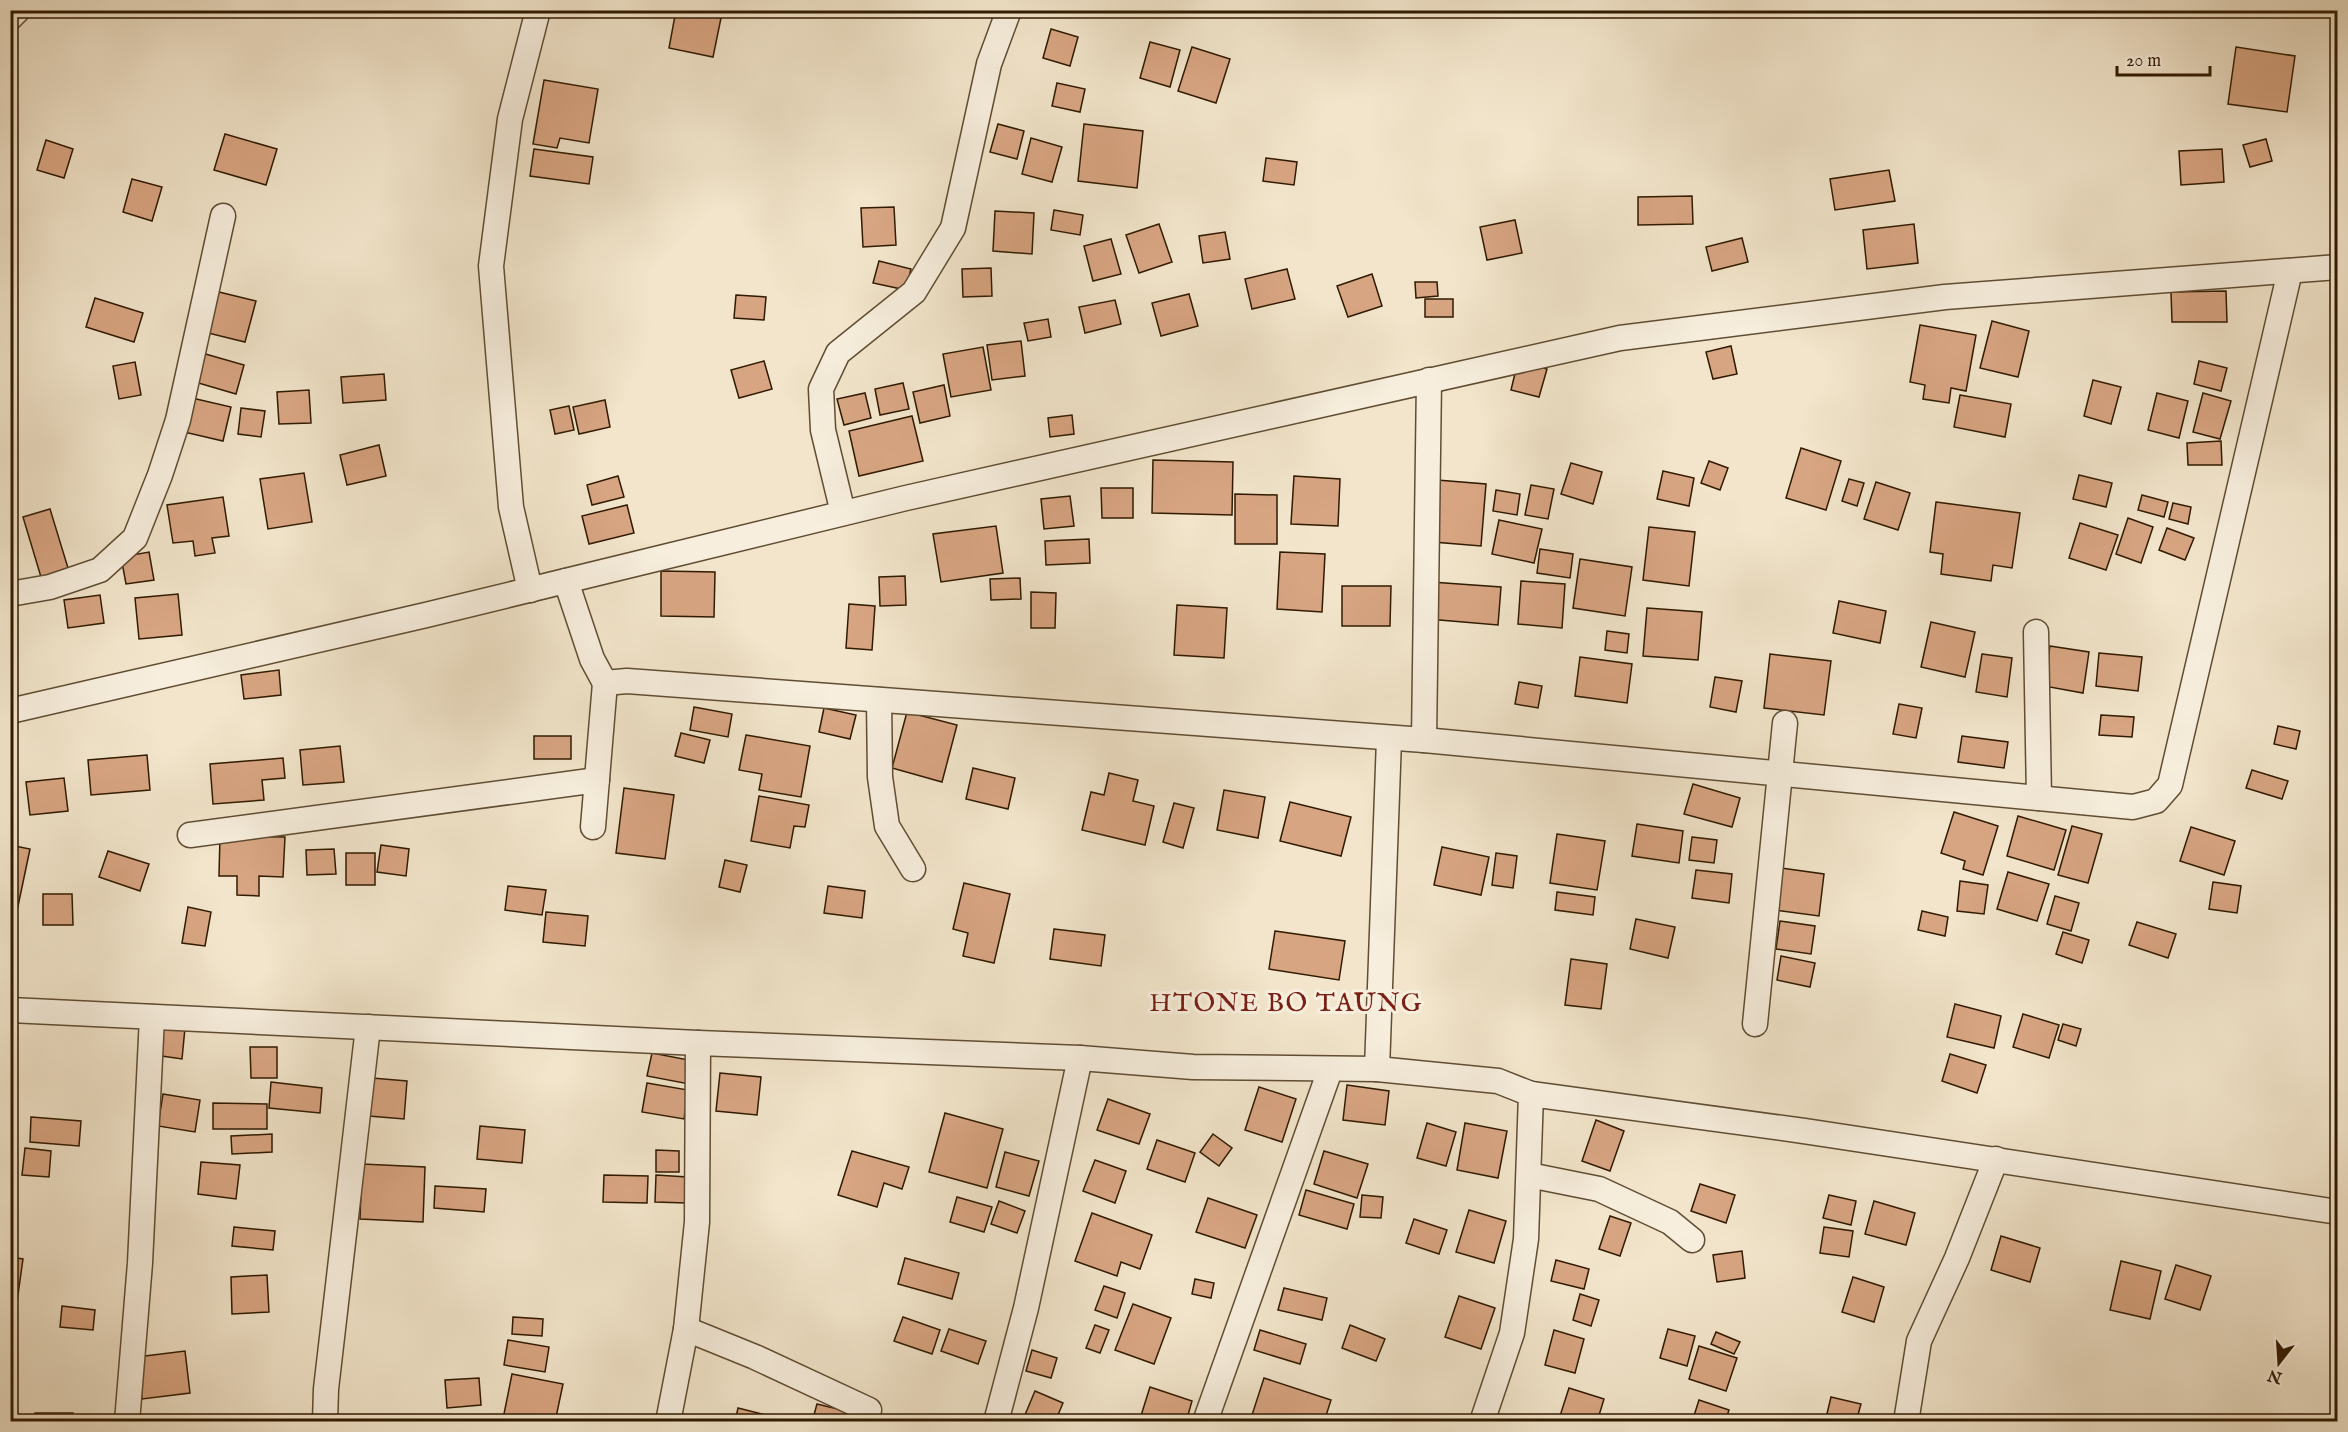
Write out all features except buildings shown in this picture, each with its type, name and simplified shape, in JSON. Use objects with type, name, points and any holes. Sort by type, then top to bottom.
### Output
[{"type":"street","points":[[10,18],[18,10]]},
{"type":"street","points":[[530,590],[511,507],[491,266],[510,119],[538,10]]},
{"type":"street","points":[[843,513],[823,430],[821,389],[838,353],[914,292],[953,228],[989,64],[1009,10]]},
{"type":"street","points":[[10,594],[50,587],[100,570],[135,538],[160,475],[178,420],[223,216]]},
{"type":"street","points":[[10,711],[530,590],[843,513],[1620,338],[1945,297],[2337,267]]},
{"type":"street","points":[[605,683],[627,681],[1389,740],[1424,740],[2133,807],[2156,801],[2170,785],[2290,272]]},
{"type":"street","points":[[1424,740],[1429,380]]},
{"type":"street","points":[[566,581],[592,659],[605,683],[592,827]]},
{"type":"street","points":[[2036,632],[2039,798]]},
{"type":"street","points":[[879,700],[880,777],[887,826],[913,869]]},
{"type":"street","points":[[1755,1024],[1785,723]]},
{"type":"street","points":[[1377,1060],[1389,740]]},
{"type":"street","points":[[190,835],[597,780]]},
{"type":"street","points":[[10,1010],[698,1043],[1080,1058],[1193,1067],[1329,1070],[1377,1060],[1498,1081],[1531,1094],[1996,1159],[2337,1212]]},
{"type":"street","points":[[127,1422],[140,1263],[152,1017]]},
{"type":"street","points":[[325,1422],[326,1389],[368,1028]]},
{"type":"street","points":[[668,1422],[686,1329],[697,1222],[698,1043]]},
{"type":"street","points":[[996,1422],[1026,1308],[1080,1058]]},
{"type":"street","points":[[1205,1422],[1329,1070]]},
{"type":"street","points":[[1482,1422],[1512,1333],[1526,1239],[1531,1094]]},
{"type":"street","points":[[1906,1422],[1919,1341],[1957,1258],[1996,1159]]},
{"type":"street","points":[[1528,1175],[1599,1189],[1670,1222],[1692,1240]]},
{"type":"street","points":[[686,1329],[755,1357],[870,1410],[865,1422]]},
{"type":"district","name":"HTONE BO TAUNG","points":[[1286,1003]]}]
